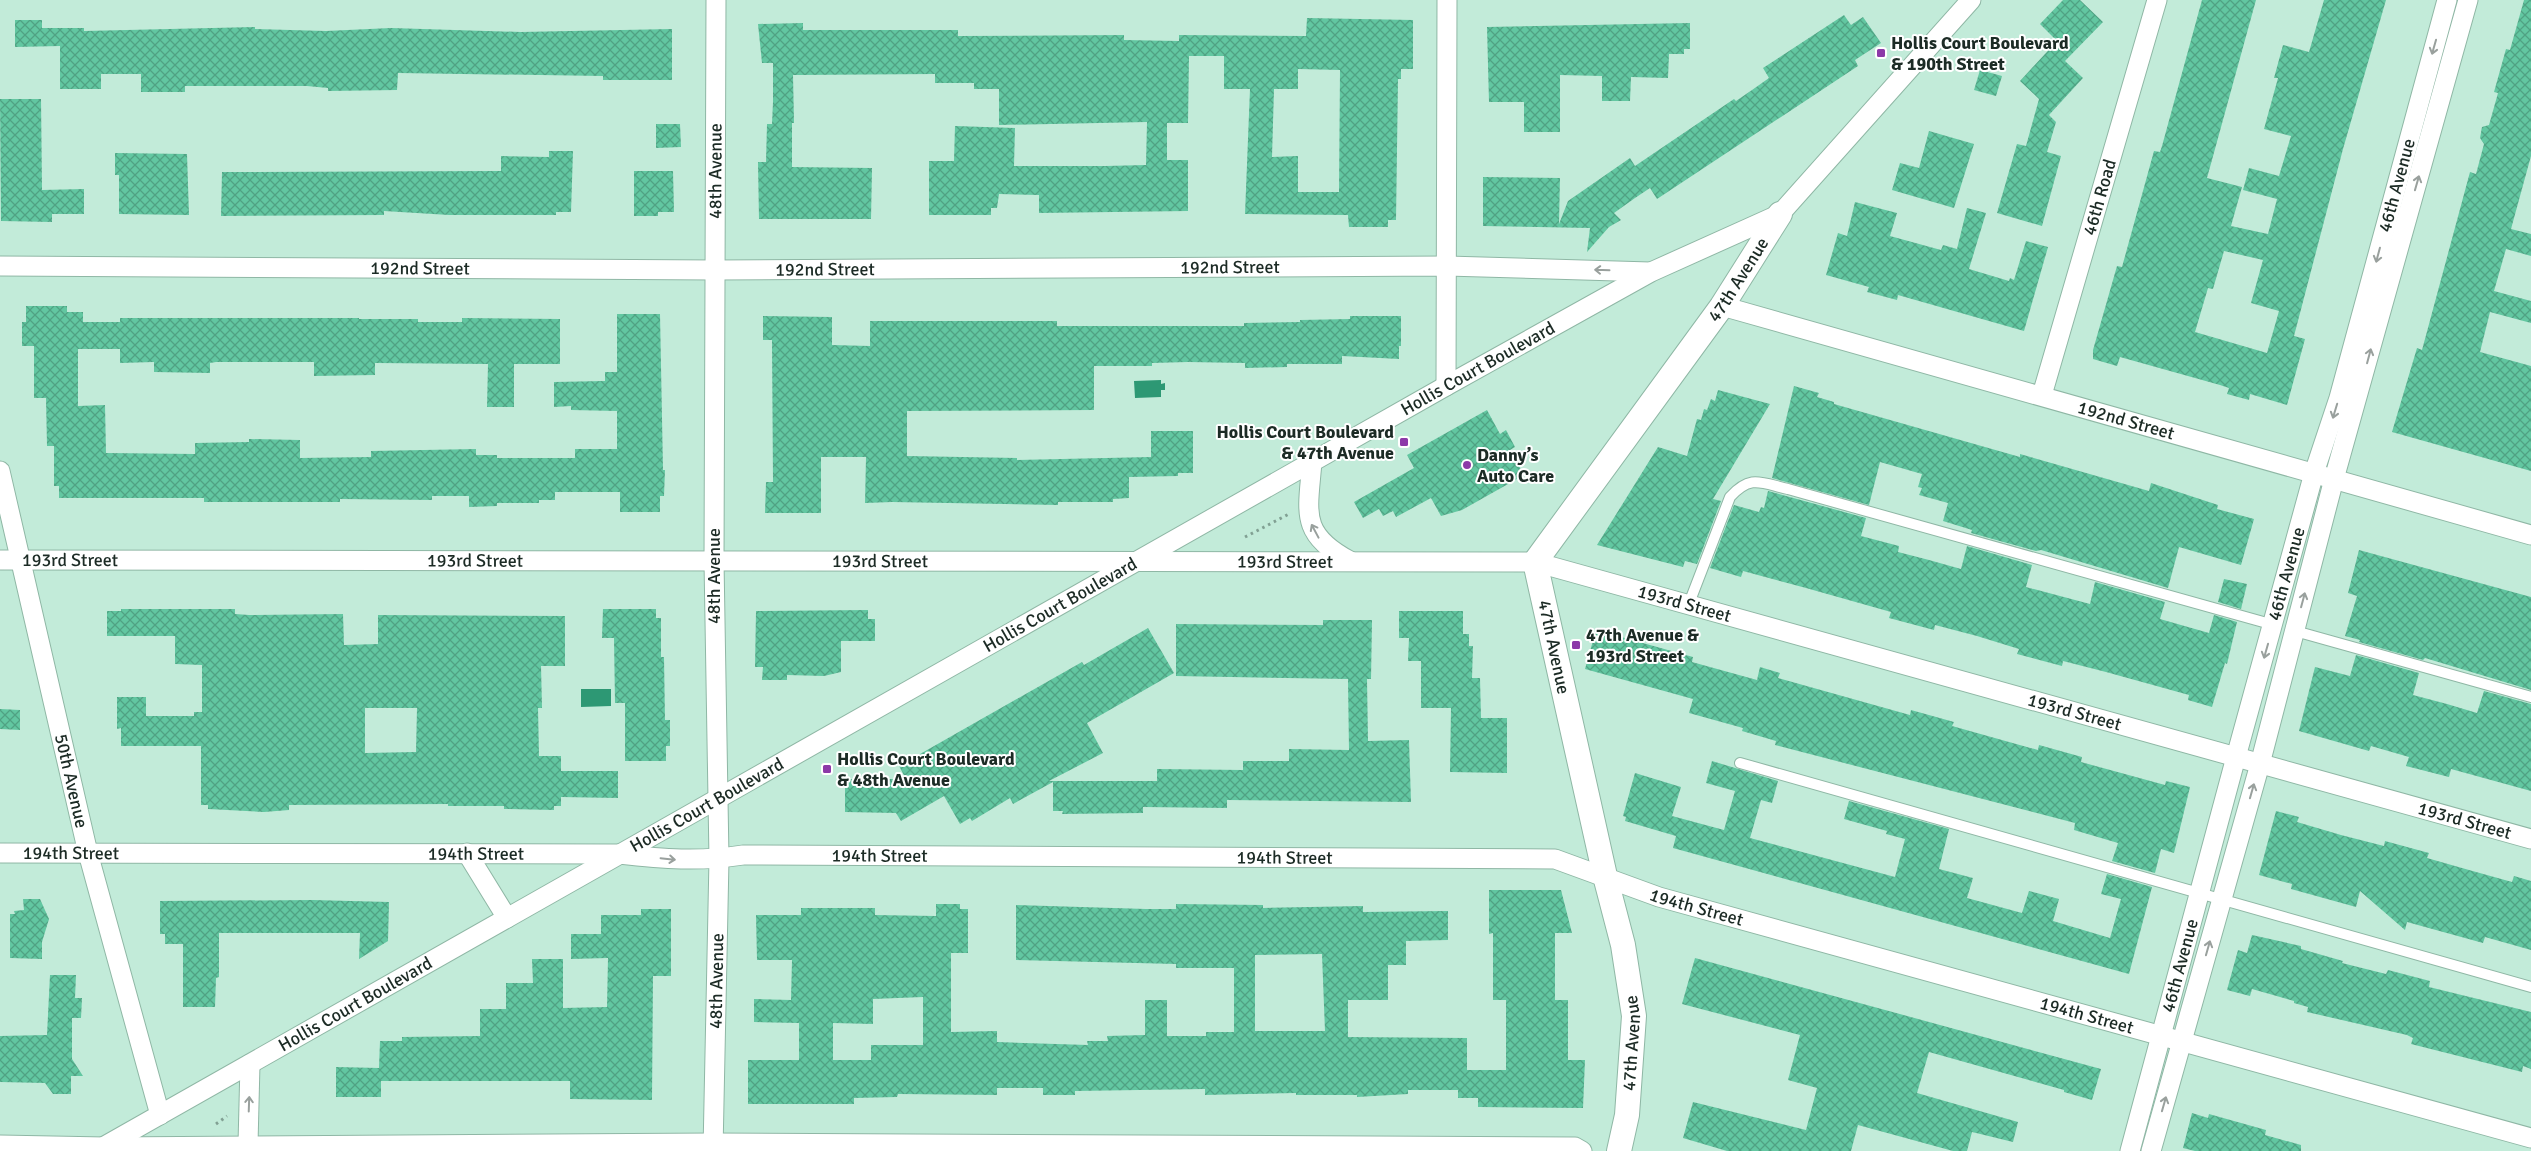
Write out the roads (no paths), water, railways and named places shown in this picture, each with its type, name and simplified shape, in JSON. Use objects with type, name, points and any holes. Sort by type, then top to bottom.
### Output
[{"type":"street","name":"48th Avenue","points":[[713,1147],[719,859],[714,561],[716,0]]},
{"type":"street","points":[[1446,386],[1447,0]]},
{"type":"street","name":"Hollis Court Boulevard","points":[[100,1149],[1446,386],[1651,272],[1780,214],[1971,0]]},
{"type":"street","name":"46th Road","points":[[2042,395],[2157,0]]},
{"type":"street","name":"46th Avenue","points":[[2151,1151],[2260,764],[2295,631],[2399,215],[2424,83],[2447,0]]},
{"type":"street","name":"46th Avenue","points":[[2130,1151],[2314,473],[2399,215],[2443,90],[2468,0]]},
{"type":"street","points":[[2424,83],[2443,90]]},
{"type":"street","name":"47th Avenue","points":[[1619,1151],[1627,1115],[1634,1016],[1622,944],[1535,562],[1722,306],[1780,214]]},
{"type":"street","name":"192nd Street","points":[[0,266],[714,270],[1447,266],[1651,272]]},
{"type":"street","name":"192nd Street","points":[[1722,306],[2042,395],[2531,535]]},
{"type":"street","points":[[1312,462],[1308,512],[1314,532],[1327,549],[1351,562]]},
{"type":"street","name":"50th Avenue","points":[[0,471],[88,853],[160,1115]]},
{"type":"street","name":"193rd Street","points":[[0,560],[1535,562],[2531,839]]},
{"type":"street","name":"194th Street","points":[[0,853],[619,854],[681,861],[719,859],[743,855],[1555,859],[1659,897],[2531,1138]]},
{"type":"street","points":[[467,854],[506,918]]},
{"type":"street","points":[[248,1144],[250,1064]]},
{"type":"street","points":[[0,1145],[100,1149],[248,1144],[713,1147],[1575,1147],[1582,1151]]},
{"type":"lane","points":[[1688,606],[1730,497],[1741,486],[1749,482],[1788,489],[2274,625]]},
{"type":"lane","points":[[2295,631],[2531,697]]},
{"type":"lane","points":[[1740,763],[2531,987]]},
{"type":"place","name":"Hollis Court Boulevard & 190th Street","points":[[1881,53]]},
{"type":"place","name":"Hollis Court Boulevard & 47th Avenue","points":[[1404,442]]},
{"type":"place","name":"Danny’s Auto Care","points":[[1467,465]]},
{"type":"place","name":"47th Avenue & 193rd Street","points":[[1576,645]]},
{"type":"place","name":"Hollis Court Boulevard & 48th Avenue","points":[[827,769]]}]
